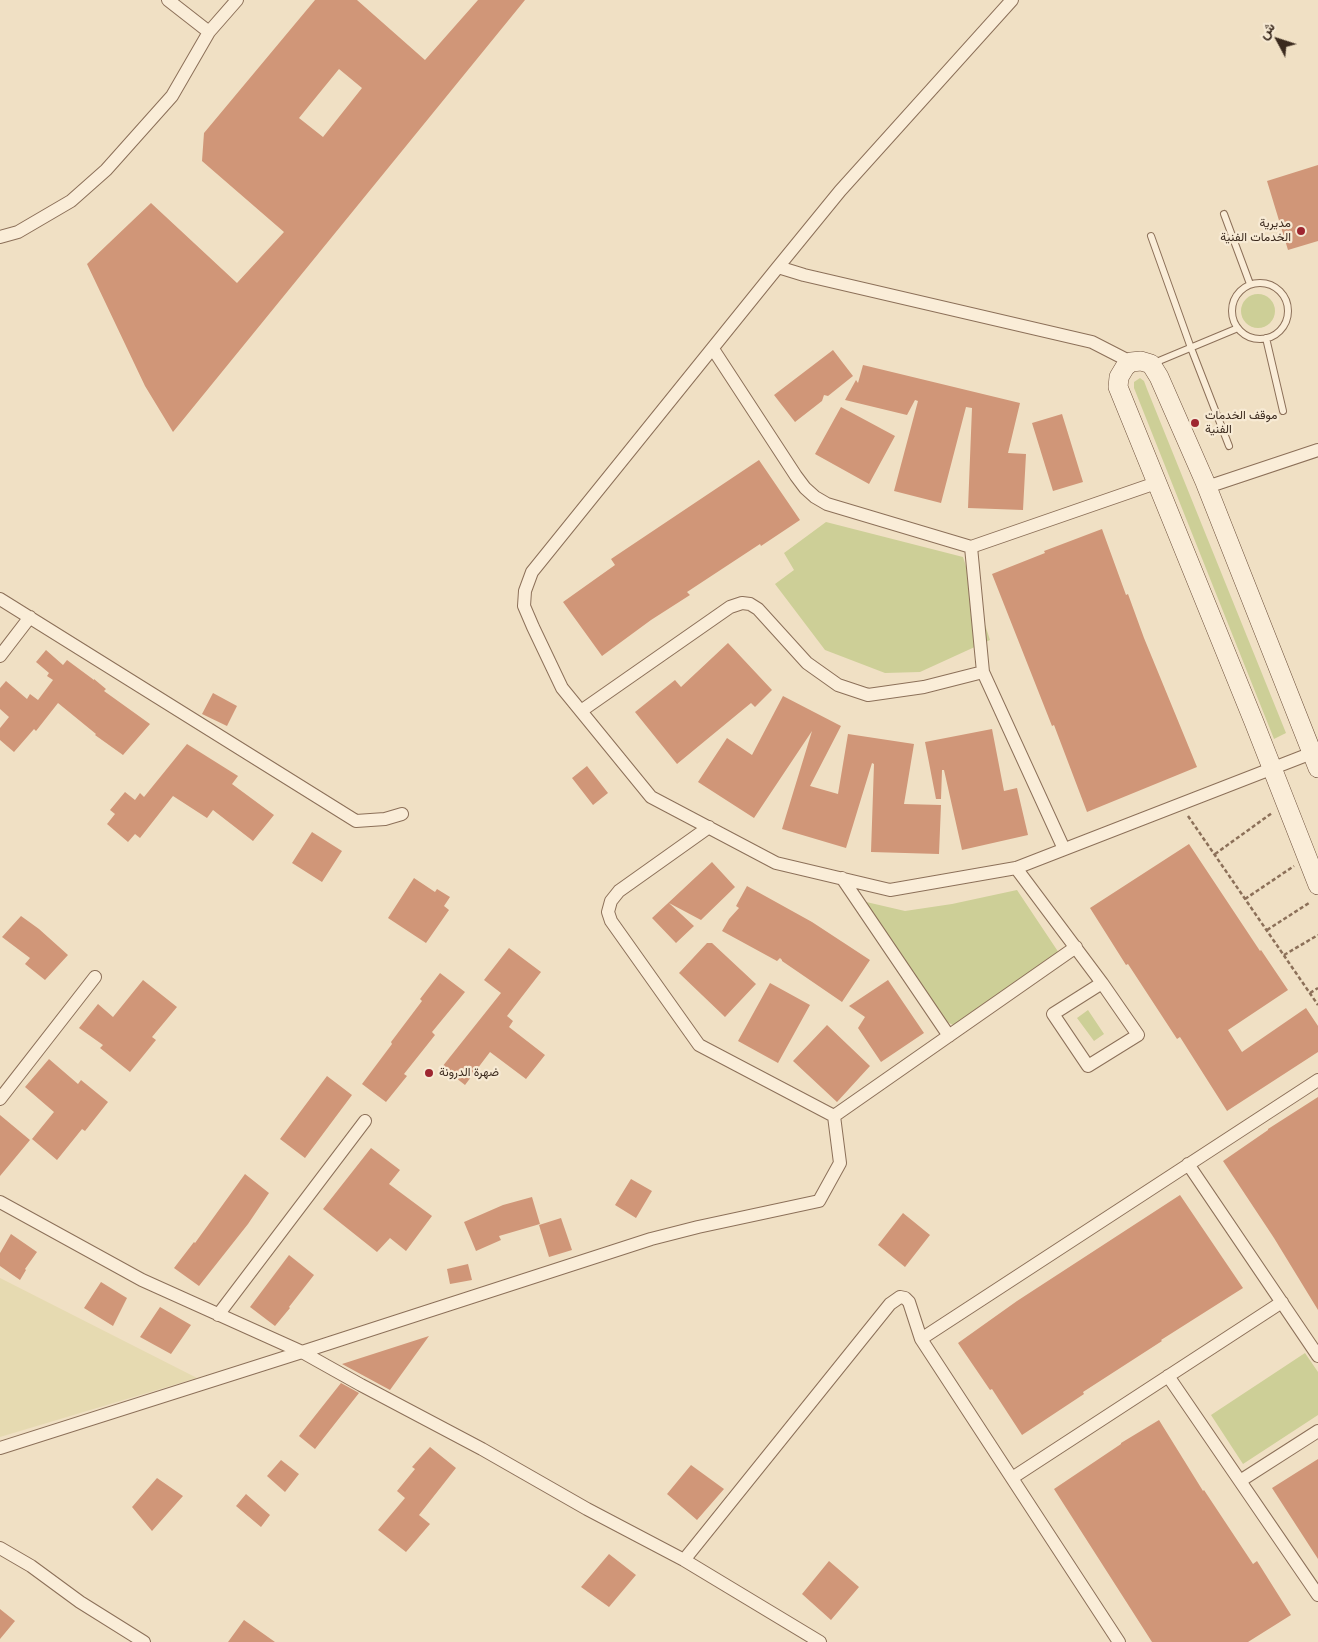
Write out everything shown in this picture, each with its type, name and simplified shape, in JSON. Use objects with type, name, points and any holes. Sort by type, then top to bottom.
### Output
[{"type":"street","points":[[168,0],[209,32]]},
{"type":"street","points":[[778,267],[804,275],[1092,342],[1131,362],[1141,361],[1150,364],[1159,377],[1207,487],[1315,761],[1272,769],[1016,868],[890,890],[776,863],[652,797],[562,688],[524,606],[525,591],[532,572],[713,349],[778,267],[840,191],[1012,0]]},
{"type":"street","points":[[0,237],[18,232],[71,201],[106,170],[172,96],[209,32],[231,2]]},
{"type":"street","points":[[713,349],[796,476],[815,497],[827,504],[971,547],[1156,483]]},
{"type":"street","points":[[1131,362],[1125,367],[1119,378],[1118,387],[1318,885]]},
{"type":"street","points":[[1207,487],[1318,450]]},
{"type":"street","points":[[971,547],[983,672],[1064,849]]},
{"type":"street","points":[[0,599],[356,821],[385,819],[402,814]]},
{"type":"street","points":[[581,711],[730,607],[742,603],[750,604],[758,609],[807,664],[838,685],[868,695],[924,688],[983,672]]},
{"type":"street","points":[[0,656],[30,618]]},
{"type":"street","points":[[709,827],[619,891],[611,901],[608,912],[611,921],[699,1045],[834,1116]]},
{"type":"street","points":[[1016,868],[1076,947],[1102,983],[1138,1035],[1088,1066],[1053,1014],[1102,983]]},
{"type":"street","points":[[842,878],[949,1036]]},
{"type":"street","points":[[834,1116],[1076,947]]},
{"type":"street","points":[[0,1099],[95,978]]},
{"type":"street","points":[[921,1339],[1318,1080]]},
{"type":"street","points":[[0,1449],[651,1239],[819,1201],[840,1163],[834,1116]]},
{"type":"street","points":[[218,1315],[365,1121]]},
{"type":"street","points":[[1188,1164],[1318,1356]]},
{"type":"street","points":[[0,1202],[142,1280],[302,1352],[482,1449],[587,1509],[684,1560],[820,1642]]},
{"type":"street","points":[[684,1560],[890,1304],[900,1297],[905,1298],[909,1302],[921,1339],[1119,1642]]},
{"type":"street","points":[[1012,1478],[1282,1302]]},
{"type":"street","points":[[1168,1376],[1318,1595]]},
{"type":"street","points":[[1240,1481],[1318,1430]]},
{"type":"street","points":[[0,1548],[31,1566],[80,1602],[144,1642]]},
{"type":"lane","points":[[1224,214],[1250,284]]},
{"type":"lane","points":[[1151,236],[1229,446]]},
{"type":"lane","points":[[1266,283],[1282,293],[1288,311],[1286,320],[1274,334],[1266,338],[1257,339],[1248,336],[1238,328],[1232,315],[1232,306],[1240,290],[1250,284],[1266,283]]},
{"type":"lane","points":[[1150,364],[1238,328]]},
{"type":"lane","points":[[1266,338],[1284,411]]},
{"type":"path","points":[[1180,804],[1318,1004]]},
{"type":"path","points":[[1215,854],[1272,813]]},
{"type":"path","points":[[1245,899],[1294,866]]},
{"type":"path","points":[[1267,930],[1309,903]]},
{"type":"path","points":[[1284,955],[1318,935]]},
{"type":"path","points":[[1310,993],[1318,988]]},
{"type":"shaded area","points":[[0,1278],[197,1378],[0,1437]]},
{"type":"green space","points":[[1258,294],[1265,295],[1270,299],[1274,304],[1274,318],[1270,323],[1265,327],[1258,328],[1251,327],[1246,323],[1242,318],[1241,311],[1242,304],[1246,299],[1251,295]]},
{"type":"green space","points":[[1140,378],[1144,381],[1286,733],[1274,739],[1134,388],[1134,382]]},
{"type":"green space","points":[[826,522],[963,557],[990,640],[920,672],[885,673],[825,650],[775,584],[794,570],[784,553]]},
{"type":"green space","points":[[1017,890],[1063,959],[959,1028],[947,1022],[862,901],[905,911],[952,904]]},
{"type":"green space","points":[[1088,1010],[1104,1034],[1094,1041],[1077,1018]]},
{"type":"green space","points":[[1305,1353],[1318,1372],[1318,1415],[1243,1464],[1211,1415]]},
{"type":"building","points":[[315,0],[357,0],[425,60],[478,0],[525,0],[173,432],[145,386],[87,264],[151,203],[237,283],[284,232],[202,161],[204,133]],"holes":[[[339,69],[362,88],[323,137],[299,118]]]},
{"type":"building","points":[[1318,165],[1318,241],[1288,250],[1267,181]]},
{"type":"building","points":[[833,350],[853,376],[828,396],[824,395],[822,401],[795,422],[774,395]]},
{"type":"building","points":[[863,365],[1020,403],[1008,453],[1026,454],[1023,510],[968,508],[972,408],[966,407],[941,503],[894,491],[918,401],[915,400],[907,415],[845,400],[856,380],[858,383]]},
{"type":"building","points":[[841,407],[895,436],[869,484],[815,454]]},
{"type":"building","points":[[1062,414],[1083,482],[1053,491],[1032,423]]},
{"type":"building","points":[[759,460],[800,520],[687,592],[690,595],[651,620],[602,656],[563,602],[615,565],[611,559]]},
{"type":"building","points":[[1102,529],[1126,595],[1128,594],[1197,767],[1087,812],[1054,725],[1052,726],[992,574],[1045,553],[1044,551]]},
{"type":"building","points":[[728,643],[772,690],[755,707],[751,703],[677,764],[635,712],[675,680],[681,687]]},
{"type":"building","points":[[46,650],[63,665],[67,660],[94,679],[106,689],[104,691],[150,724],[123,755],[95,735],[58,703],[36,731],[34,729],[14,752],[0,740],[0,728],[9,717],[0,709],[0,688],[6,681],[27,699],[30,694],[38,700],[53,680],[47,676],[49,673],[36,662]]},
{"type":"building","points":[[213,693],[237,706],[227,726],[202,714]]},
{"type":"building","points":[[783,696],[841,726],[810,786],[838,794],[848,734],[914,744],[904,804],[941,805],[939,854],[871,852],[874,764],[872,763],[846,848],[782,829],[812,731],[754,818],[698,782],[727,738],[752,755]]},
{"type":"building","points":[[992,729],[1004,791],[1017,788],[1028,835],[962,850],[944,770],[942,770],[941,799],[936,799],[925,742]]},
{"type":"building","points":[[187,744],[238,776],[232,784],[274,815],[253,841],[213,810],[207,818],[173,796],[140,838],[135,834],[128,842],[107,824],[115,814],[110,810],[125,792],[135,800],[140,793],[144,797]]},
{"type":"building","points":[[587,766],[608,793],[593,805],[572,778]]},
{"type":"building","points":[[312,832],[342,851],[322,882],[292,863]]},
{"type":"building","points":[[1189,844],[1288,990],[1228,1030],[1242,1052],[1306,1008],[1318,1026],[1318,1052],[1227,1111],[1180,1037],[1177,1039],[1128,964],[1126,965],[1090,908]]},
{"type":"building","points":[[712,862],[735,887],[701,920],[669,903],[694,926],[676,943],[652,918]]},
{"type":"building","points":[[414,878],[435,892],[437,889],[450,897],[444,906],[449,910],[426,943],[388,918]]},
{"type":"building","points":[[747,886],[812,922],[870,960],[842,1002],[780,958],[777,961],[722,931],[729,919],[739,908],[736,906]]},
{"type":"building","points":[[21,916],[68,955],[45,980],[25,964],[30,958],[2,937]]},
{"type":"building","points":[[707,943],[712,943],[756,984],[725,1017],[679,973]]},
{"type":"building","points":[[509,948],[541,972],[507,1016],[513,1021],[509,1027],[545,1055],[526,1079],[490,1052],[465,1085],[442,1067],[501,993],[484,980]]},
{"type":"building","points":[[440,973],[465,992],[432,1032],[435,1035],[404,1074],[407,1076],[386,1102],[362,1084],[392,1044],[391,1042],[422,1001],[420,999]]},
{"type":"building","points":[[143,980],[177,1007],[152,1037],[156,1040],[130,1072],[100,1048],[103,1045],[79,1028],[98,1004],[113,1017]]},
{"type":"building","points":[[888,980],[924,1033],[881,1062],[858,1028],[865,1017],[849,1006]]},
{"type":"building","points":[[770,983],[810,1005],[778,1063],[738,1041]]},
{"type":"building","points":[[827,1025],[870,1066],[837,1102],[793,1061]]},
{"type":"building","points":[[49,1059],[78,1084],[81,1080],[108,1102],[85,1131],[82,1129],[57,1160],[32,1139],[54,1112],[25,1087]]},
{"type":"building","points":[[327,1076],[352,1095],[305,1158],[280,1139]]},
{"type":"building","points":[[1318,1097],[1318,1310],[1274,1238],[1223,1161]]},
{"type":"building","points":[[0,1115],[30,1140],[0,1176]]},
{"type":"building","points":[[371,1148],[400,1170],[389,1184],[432,1216],[406,1251],[390,1238],[377,1252],[323,1209]]},
{"type":"building","points":[[245,1174],[269,1193],[248,1224],[199,1286],[174,1268],[195,1243]]},
{"type":"building","points":[[631,1179],[652,1191],[636,1218],[615,1205]]},
{"type":"building","points":[[1180,1195],[1243,1288],[1161,1340],[1022,1435],[992,1389],[990,1390],[958,1343],[1017,1301]]},
{"type":"building","points":[[532,1197],[540,1224],[499,1236],[501,1240],[476,1251],[464,1222],[503,1205]]},
{"type":"building","points":[[903,1213],[930,1235],[905,1267],[878,1245]]},
{"type":"building","points":[[561,1218],[572,1250],[549,1257],[539,1225]]},
{"type":"building","points":[[11,1234],[37,1252],[20,1280],[0,1266],[0,1253]]},
{"type":"building","points":[[289,1255],[314,1275],[275,1326],[250,1307]]},
{"type":"building","points":[[468,1264],[472,1280],[450,1284],[447,1269]]},
{"type":"building","points":[[101,1282],[127,1298],[113,1326],[84,1308]]},
{"type":"building","points":[[160,1307],[191,1325],[171,1354],[140,1337]]},
{"type":"building","points":[[429,1336],[390,1390],[342,1364]]},
{"type":"building","points":[[341,1383],[359,1393],[315,1449],[299,1436]]},
{"type":"building","points":[[1159,1420],[1203,1491],[1253,1564],[1257,1561],[1291,1615],[1248,1642],[1152,1642],[1054,1489],[1121,1443]]},
{"type":"building","points":[[430,1447],[456,1468],[419,1515],[430,1524],[406,1552],[378,1530],[405,1498],[397,1491],[415,1469],[412,1467]]},
{"type":"building","points":[[1318,1459],[1318,1559],[1272,1488]]},
{"type":"building","points":[[281,1460],[299,1474],[285,1492],[267,1476]]},
{"type":"building","points":[[691,1465],[724,1489],[697,1520],[667,1494]]},
{"type":"building","points":[[157,1478],[183,1496],[152,1531],[132,1507]]},
{"type":"building","points":[[246,1494],[270,1515],[261,1527],[236,1506]]},
{"type":"building","points":[[609,1554],[636,1575],[609,1607],[581,1587]]},
{"type":"building","points":[[829,1561],[859,1587],[831,1620],[802,1594]]},
{"type":"building","points":[[0,1609],[15,1621],[0,1639]]},
{"type":"building","points":[[244,1620],[275,1642],[228,1642]]},
{"type":"place","name":"مديرية الخدمات الفنية","points":[[1301,231]]},
{"type":"place","name":"موقف الخدمات الفنية","points":[[1195,423]]},
{"type":"place","name":"ضهرة الدرونة","points":[[429,1073]]}]
